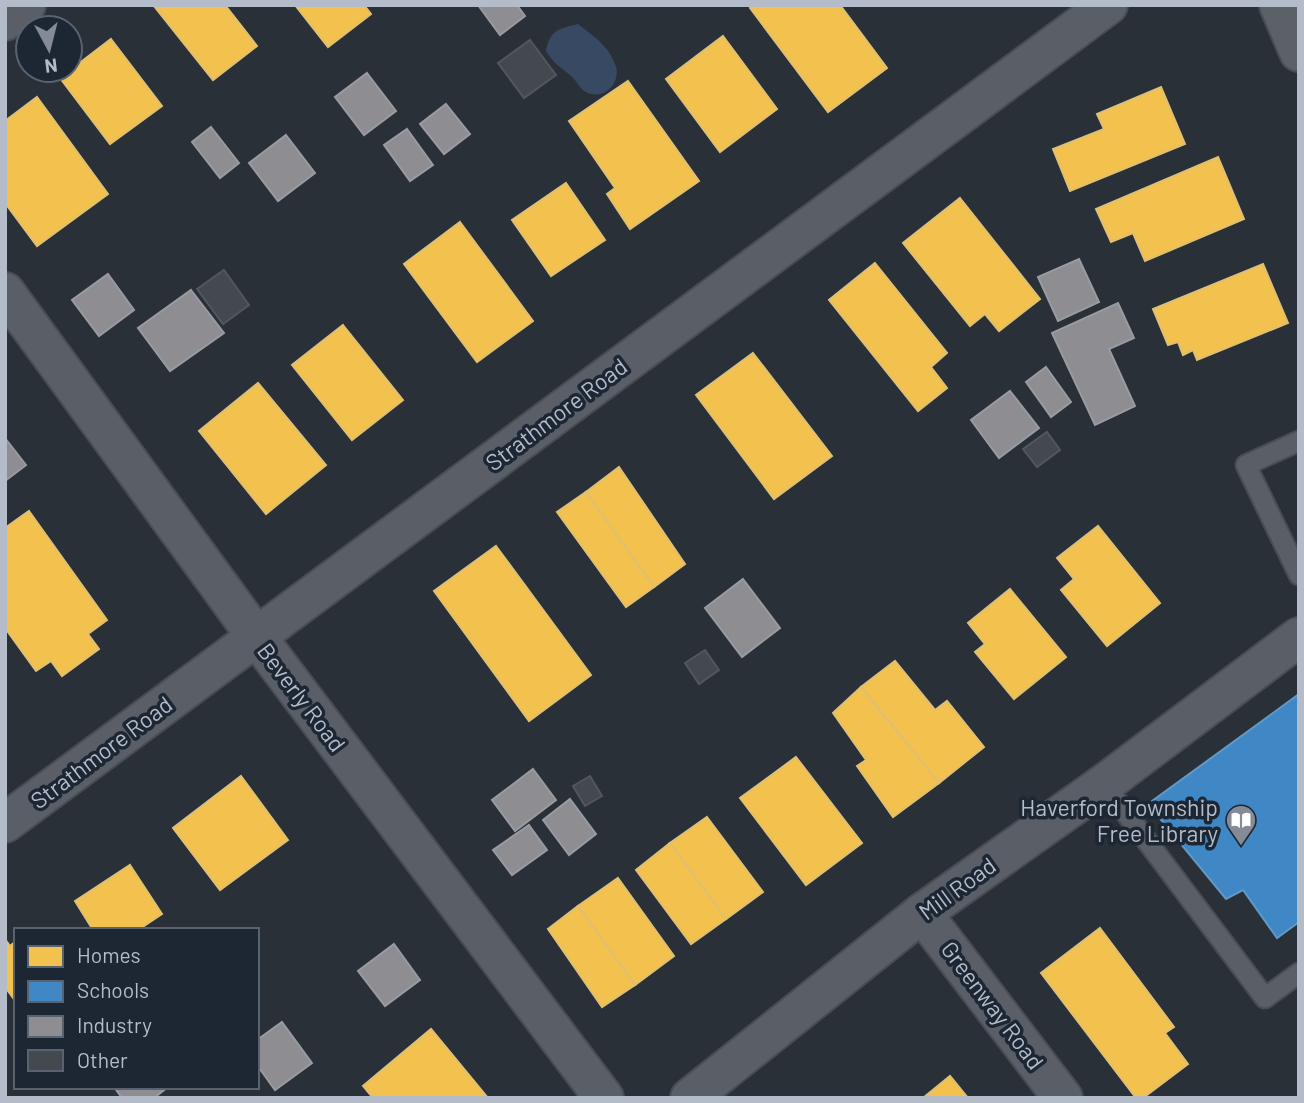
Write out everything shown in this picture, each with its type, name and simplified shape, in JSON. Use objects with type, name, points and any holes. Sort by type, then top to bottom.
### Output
[{"type":"main road","points":[[1279,5],[1299,52]]},
{"type":"street","points":[[5,21],[26,5]]},
{"type":"street","name":"Strathmore Road","points":[[5,823],[1108,5]]},
{"type":"street","name":"Beverly Road","points":[[5,292],[256,636],[604,1098]]},
{"type":"street","name":"Mill Road","points":[[690,1098],[922,913],[1104,784],[1299,637]]},
{"type":"street","name":"Greenway Road","points":[[922,913],[1063,1098]]},
{"type":"lane","points":[[1299,440],[1246,465],[1299,575]]},
{"type":"lane","points":[[1104,784],[1265,998],[1299,973]]},
{"type":"water","points":[[578,24],[604,46],[617,71],[610,89],[598,94],[584,91],[546,51],[556,32]]},
{"type":"building: Homes","points":[[155,5],[225,5],[257,46],[213,80]]},
{"type":"building: Homes","points":[[295,5],[364,5],[371,14],[328,47]]},
{"type":"building: Homes","points":[[754,5],[840,5],[887,68],[828,112],[750,8]]},
{"type":"building: Homes","points":[[723,36],[777,109],[720,152],[666,79]]},
{"type":"building: Homes","points":[[111,39],[162,106],[110,144],[65,84],[84,84],[84,60]]},
{"type":"building: Homes","points":[[628,81],[699,181],[630,229],[607,194],[615,188],[569,121]]},
{"type":"building: Homes","points":[[1161,87],[1185,144],[1070,191],[1053,149],[1104,129],[1097,114]]},
{"type":"building: Homes","points":[[37,97],[108,194],[37,246],[5,203],[5,121]]},
{"type":"building: Homes","points":[[1218,157],[1244,219],[1145,261],[1133,233],[1111,242],[1096,209]]},
{"type":"building: Homes","points":[[566,183],[605,240],[551,276],[512,220]]},
{"type":"building: Homes","points":[[960,198],[1040,299],[999,331],[985,314],[970,326],[903,243]]},
{"type":"building: Homes","points":[[460,222],[533,321],[477,362],[404,264]]},
{"type":"building: Homes","points":[[875,263],[947,353],[931,367],[947,388],[918,411],[829,300]]},
{"type":"building: Homes","points":[[1263,264],[1288,323],[1197,360],[1193,350],[1183,355],[1178,342],[1168,345],[1153,309]]},
{"type":"building: Homes","points":[[343,325],[403,400],[352,440],[292,365]]},
{"type":"building: Homes","points":[[753,353],[832,456],[774,499],[696,395]]},
{"type":"building: Homes","points":[[258,383],[326,465],[266,514],[199,431]]},
{"type":"building: Homes","points":[[619,467],[685,564],[654,587],[586,492]]},
{"type":"building: Homes","points":[[586,492],[654,587],[626,607],[557,512]]},
{"type":"building: Homes","points":[[29,511],[107,620],[88,634],[99,649],[62,676],[51,661],[36,671],[5,628],[5,528]]},
{"type":"building: Homes","points":[[1098,526],[1160,603],[1107,646],[1061,590],[1074,579],[1057,558]]},
{"type":"building: Homes","points":[[496,546],[591,675],[529,721],[434,591]]},
{"type":"building: Homes","points":[[1010,589],[1066,657],[1014,699],[975,652],[985,644],[968,623]]},
{"type":"building: Homes","points":[[895,661],[935,710],[947,701],[984,747],[939,783],[861,687]]},
{"type":"building: Homes","points":[[861,687],[939,783],[893,817],[857,766],[866,760],[833,713]]},
{"type":"building: Homes","points":[[796,757],[862,843],[806,885],[740,798]]},
{"type":"building: Homes","points":[[241,776],[288,840],[220,890],[173,828]]},
{"type":"building: Homes","points":[[707,817],[763,892],[726,919],[670,843]]},
{"type":"building: Homes","points":[[670,843],[726,919],[691,944],[636,870]]},
{"type":"building: Homes","points":[[130,865],[162,914],[141,928],[92,928],[75,901]]},
{"type":"building: Homes","points":[[618,878],[674,956],[635,985],[578,906]]},
{"type":"building: Homes","points":[[578,906],[635,985],[602,1007],[548,929]]},
{"type":"building: Homes","points":[[1100,928],[1174,1027],[1165,1033],[1188,1064],[1143,1098],[1136,1098],[1041,973]]},
{"type":"building: Homes","points":[[5,939],[10,946],[14,943],[14,999],[5,987]]},
{"type":"building: Homes","points":[[431,1029],[488,1098],[373,1098],[363,1086]]},
{"type":"building: Homes","points":[[950,1076],[968,1098],[923,1098]]},
{"type":"building: Schools","name":"Haverford Township Free Library","points":[[1299,694],[1299,922],[1277,938],[1243,890],[1226,899],[1148,804]]},
{"type":"building: Industry","points":[[478,5],[517,5],[525,16],[500,35]]},
{"type":"building: Industry","points":[[367,73],[396,111],[364,135],[335,97]]},
{"type":"building: Industry","points":[[446,104],[470,134],[444,154],[420,124]]},
{"type":"building: Industry","points":[[211,127],[239,163],[220,178],[192,142]]},
{"type":"building: Industry","points":[[407,129],[433,165],[410,181],[384,145]]},
{"type":"building: Industry","points":[[286,135],[315,173],[278,201],[249,163]]},
{"type":"building: Industry","points":[[1079,259],[1099,302],[1058,321],[1038,277]]},
{"type":"building: Industry","points":[[108,274],[134,310],[99,336],[72,300]]},
{"type":"building: Industry","points":[[191,290],[224,333],[170,371],[138,328]]},
{"type":"building: Industry","points":[[1118,303],[1134,338],[1109,349],[1135,406],[1095,425],[1052,333]]},
{"type":"building: Industry","points":[[1046,367],[1071,402],[1051,417],[1026,382]]},
{"type":"building: Industry","points":[[1010,391],[1039,428],[999,458],[971,420]]},
{"type":"building: Industry","points":[[5,438],[26,465],[5,481]]},
{"type":"building: Industry","points":[[743,579],[780,628],[742,657],[705,608]]},
{"type":"building: Industry","points":[[533,769],[556,800],[515,831],[492,800]]},
{"type":"building: Industry","points":[[570,799],[596,834],[569,855],[543,820]]},
{"type":"building: Industry","points":[[529,825],[547,850],[512,875],[493,850]]},
{"type":"building: Industry","points":[[394,944],[420,980],[385,1006],[358,971]]},
{"type":"building: Industry","points":[[282,1022],[312,1063],[275,1090],[259,1068],[259,1039]]},
{"type":"building: Industry","points":[[115,1089],[165,1089],[154,1098],[122,1098]]},
{"type":"building: Other","points":[[530,40],[556,75],[524,98],[498,63]]},
{"type":"building: Other","points":[[224,270],[249,305],[223,324],[197,289]]},
{"type":"building: Other","points":[[1047,432],[1060,450],[1037,467],[1023,449]]},
{"type":"building: Other","points":[[705,650],[719,670],[699,684],[685,663]]},
{"type":"building: Other","points":[[590,776],[602,796],[585,806],[573,786]]},
{"type":"place","name":"Haverford Township Free Library","points":[[1241,847]]}]
